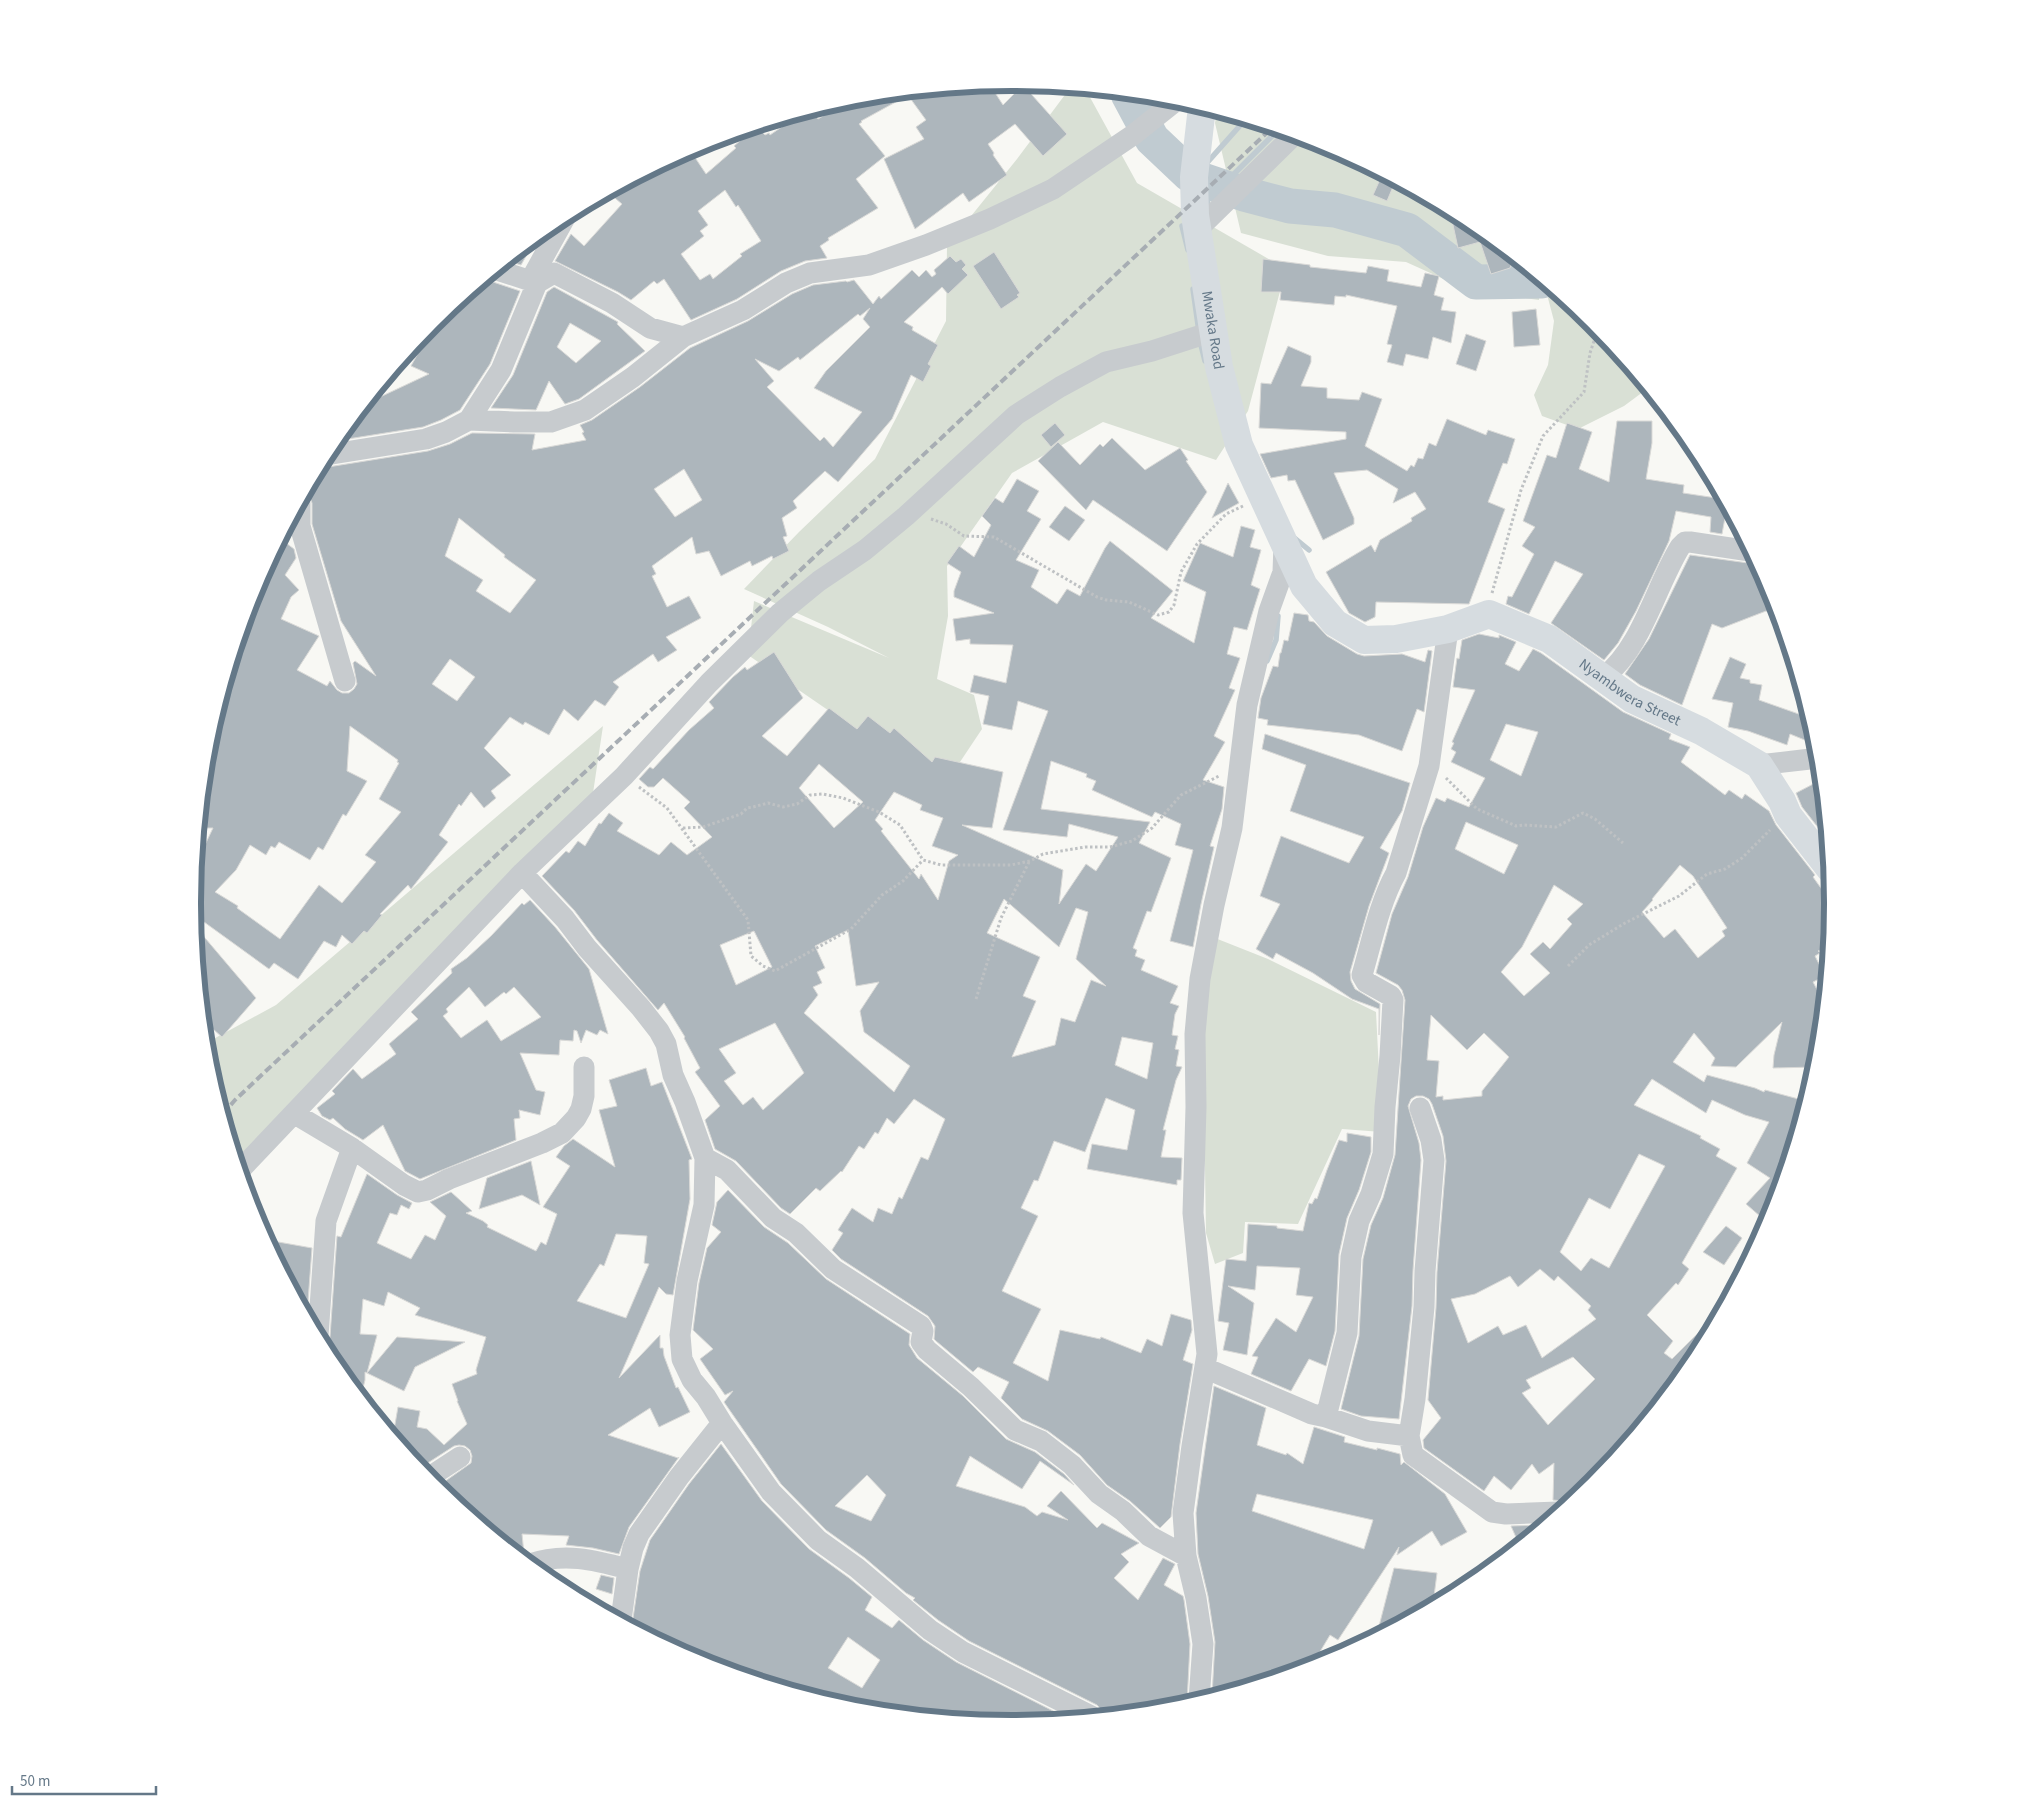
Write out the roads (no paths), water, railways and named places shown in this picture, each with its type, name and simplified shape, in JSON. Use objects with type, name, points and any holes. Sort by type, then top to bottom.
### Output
[{"type":"street","points":[[469,420],[551,422],[585,410],[632,377],[683,337],[743,310],[786,283],[810,273],[869,265],[926,245],[990,219],[1053,189],[1133,135],[1168,106]]},
{"type":"street","name":"Mwaka Road","points":[[1201,114],[1194,177],[1195,215],[1220,367],[1239,445],[1304,586],[1335,624],[1364,640],[1396,639],[1448,629]]},
{"type":"street","points":[[1198,229],[1289,140]]},
{"type":"street","points":[[338,452],[426,440],[469,420],[501,370],[534,282],[559,230]]},
{"type":"street","points":[[503,272],[534,282],[554,273],[612,303],[650,328],[683,337]]},
{"type":"street","points":[[245,1165],[522,873],[624,776],[709,683],[780,613],[819,581],[865,550],[906,516],[1016,415],[1060,387],[1106,362],[1152,351],[1214,331]]},
{"type":"street","points":[[300,515],[300,526],[345,681]]},
{"type":"street","points":[[1200,1692],[1203,1644],[1196,1598],[1186,1556],[1183,1513],[1206,1354],[1206,1329],[1193,1213],[1196,1107],[1194,1034],[1200,979],[1214,905],[1232,828],[1241,767],[1247,705],[1269,612],[1283,572],[1284,542]]},
{"type":"street","points":[[1604,677],[1615,668],[1640,630],[1674,556],[1685,542],[1744,550]]},
{"type":"street","name":"Nyambwera Street","points":[[1448,629],[1489,614],[1549,639],[1604,677],[1632,700],[1702,730],[1759,765]]},
{"type":"street","points":[[1326,1417],[1347,1334],[1351,1257],[1358,1221],[1371,1194],[1383,1154],[1394,1006],[1391,996],[1366,982],[1362,975],[1374,930],[1388,887],[1396,873],[1429,766],[1448,629]]},
{"type":"street","points":[[1811,759],[1759,765],[1782,800],[1788,815],[1823,860]]},
{"type":"street","points":[[522,873],[565,919],[587,948],[641,1008],[658,1031],[666,1044],[673,1075],[705,1158],[704,1205],[687,1281],[680,1335],[682,1359],[692,1380],[706,1397],[771,1492],[818,1540],[857,1568],[917,1619],[963,1652],[1082,1711]]},
{"type":"street","points":[[295,1114],[352,1148],[412,1190],[418,1192],[427,1190],[449,1178],[542,1143],[562,1133],[576,1118],[581,1109],[584,1096],[584,1067]]},
{"type":"street","points":[[1420,1108],[1431,1140],[1434,1160],[1424,1306],[1415,1399],[1409,1436],[1412,1455],[1492,1512],[1506,1514],[1549,1512]]},
{"type":"street","points":[[319,1323],[326,1221],[352,1148]]},
{"type":"street","points":[[705,1158],[727,1170],[760,1206],[773,1218],[796,1233],[833,1269],[921,1326],[924,1331],[921,1342],[927,1350],[971,1387],[1015,1430],[1041,1441],[1072,1465],[1099,1494],[1123,1511],[1149,1536],[1186,1556]]},
{"type":"street","points":[[1205,1368],[1312,1414],[1368,1431],[1409,1436]]},
{"type":"street","points":[[622,1614],[628,1569],[633,1548],[639,1534],[679,1477],[722,1423]]},
{"type":"street","points":[[435,1473],[460,1457]]},
{"type":"street","points":[[539,1562],[554,1558],[572,1557],[628,1569]]},
{"type":"waterway","points":[[1131,100],[1152,139],[1194,177],[1244,194],[1290,206],[1335,210],[1407,230],[1476,282],[1534,281]]},
{"type":"waterway","points":[[1205,165],[1241,124]]},
{"type":"waterway","points":[[1208,206],[1207,201],[1274,134]]},
{"type":"waterway","points":[[1182,226],[1188,250]]},
{"type":"waterway","points":[[1193,289],[1199,332]]},
{"type":"waterway","points":[[1200,341],[1205,361]]},
{"type":"waterway","points":[[1292,536],[1309,550]]},
{"type":"waterway","points":[[1267,661],[1276,640],[1278,616]]},
{"type":"railway","points":[[227,1109],[1267,132]]}]
